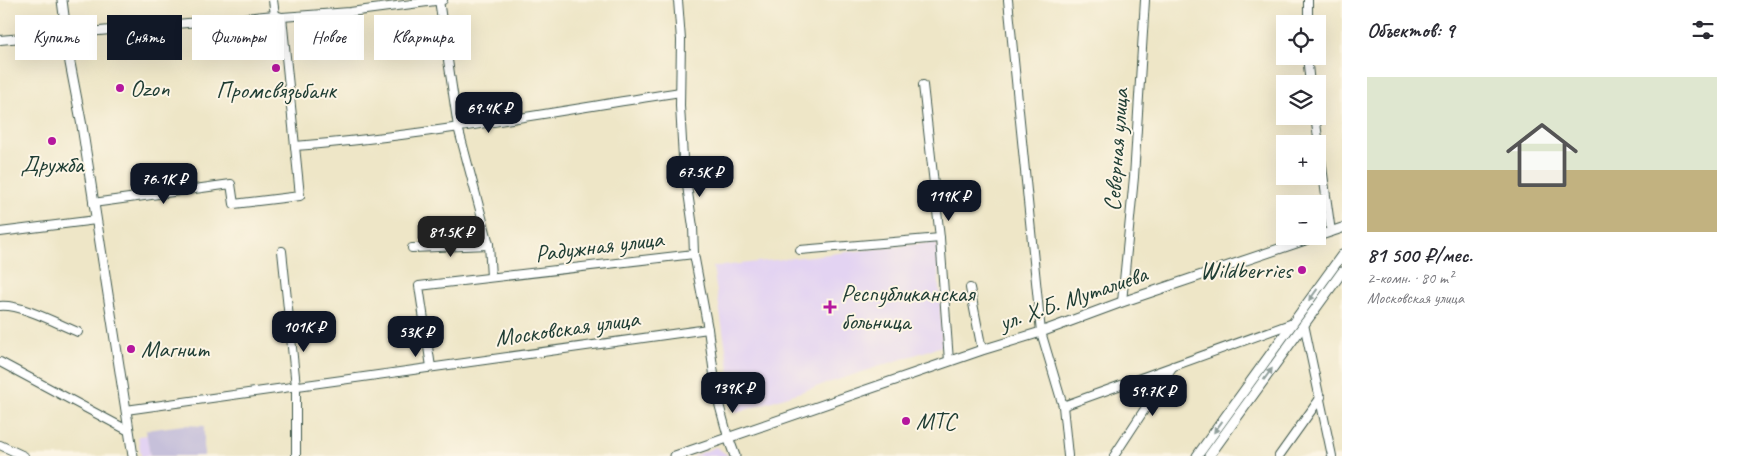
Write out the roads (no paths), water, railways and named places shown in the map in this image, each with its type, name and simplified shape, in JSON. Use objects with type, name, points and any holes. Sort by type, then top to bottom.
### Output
[{"type":"main road","points":[[62,0],[64,15]]},
{"type":"main road","points":[[70,60],[133,456]]},
{"type":"main road","name":"ул. Х.Б. Муталиева","points":[[1326,233],[1342,228]]},
{"type":"main road","name":"ул. Х.Б. Муталиева","points":[[675,456],[1290,245]]},
{"type":"main road","points":[[1197,456],[1342,255]]},
{"type":"main road","points":[[1209,456],[1342,272]]},
{"type":"main road","points":[[728,437],[736,456]]},
{"type":"street","points":[[273,0],[278,15]]},
{"type":"street","points":[[439,0],[458,127],[489,246],[491,277]]},
{"type":"street","points":[[284,16],[350,12],[443,0]]},
{"type":"street","points":[[678,0],[681,40],[680,92],[683,158],[693,227],[694,254],[708,329],[717,397],[728,437]]},
{"type":"street","points":[[1008,0],[1041,332],[1063,406],[1068,456]]},
{"type":"street","name":"Северная улица","points":[[1122,302],[1134,177],[1145,0]]},
{"type":"street","points":[[1308,0],[1308,15]]},
{"type":"street","points":[[97,31],[192,23]]},
{"type":"street","points":[[0,40],[15,39]]},
{"type":"street","points":[[94,203],[231,184],[234,204],[300,196],[284,60]]},
{"type":"street","points":[[923,85],[940,238],[949,361]]},
{"type":"street","points":[[295,146],[350,142],[448,130],[680,92]]},
{"type":"street","points":[[1316,125],[1331,232]]},
{"type":"street","points":[[0,232],[96,220]]},
{"type":"street","points":[[800,250],[940,238]]},
{"type":"street","points":[[412,248],[489,246]]},
{"type":"street","points":[[282,251],[296,386],[296,456]]},
{"type":"street","name":"Радужная улица","points":[[431,367],[419,286],[694,254]]},
{"type":"street","points":[[970,288],[982,350]]},
{"type":"street","points":[[0,306],[7,305],[22,309],[78,332]]},
{"type":"street","points":[[1063,406],[1293,323]]},
{"type":"street","points":[[1304,324],[1332,456]]},
{"type":"street","name":"Московская улица","points":[[126,410],[708,329]]},
{"type":"street","points":[[0,362],[129,431]]},
{"type":"street","points":[[1114,456],[1173,366]]},
{"type":"street","points":[[1278,456],[1321,397]]},
{"type":"street","points":[[0,444],[24,456]]},
{"type":"place","name":"Промсвязьбанк","points":[[276,68]]},
{"type":"place","name":"Ozon","points":[[120,88]]},
{"type":"place","name":"Дружба","points":[[52,141]]},
{"type":"place","name":"Wildberries","points":[[1302,270]]},
{"type":"place","name":"Республиканская больница","points":[[830,307]]},
{"type":"place","name":"Магнит","points":[[131,349]]},
{"type":"place","name":"МТС","points":[[906,421]]}]
